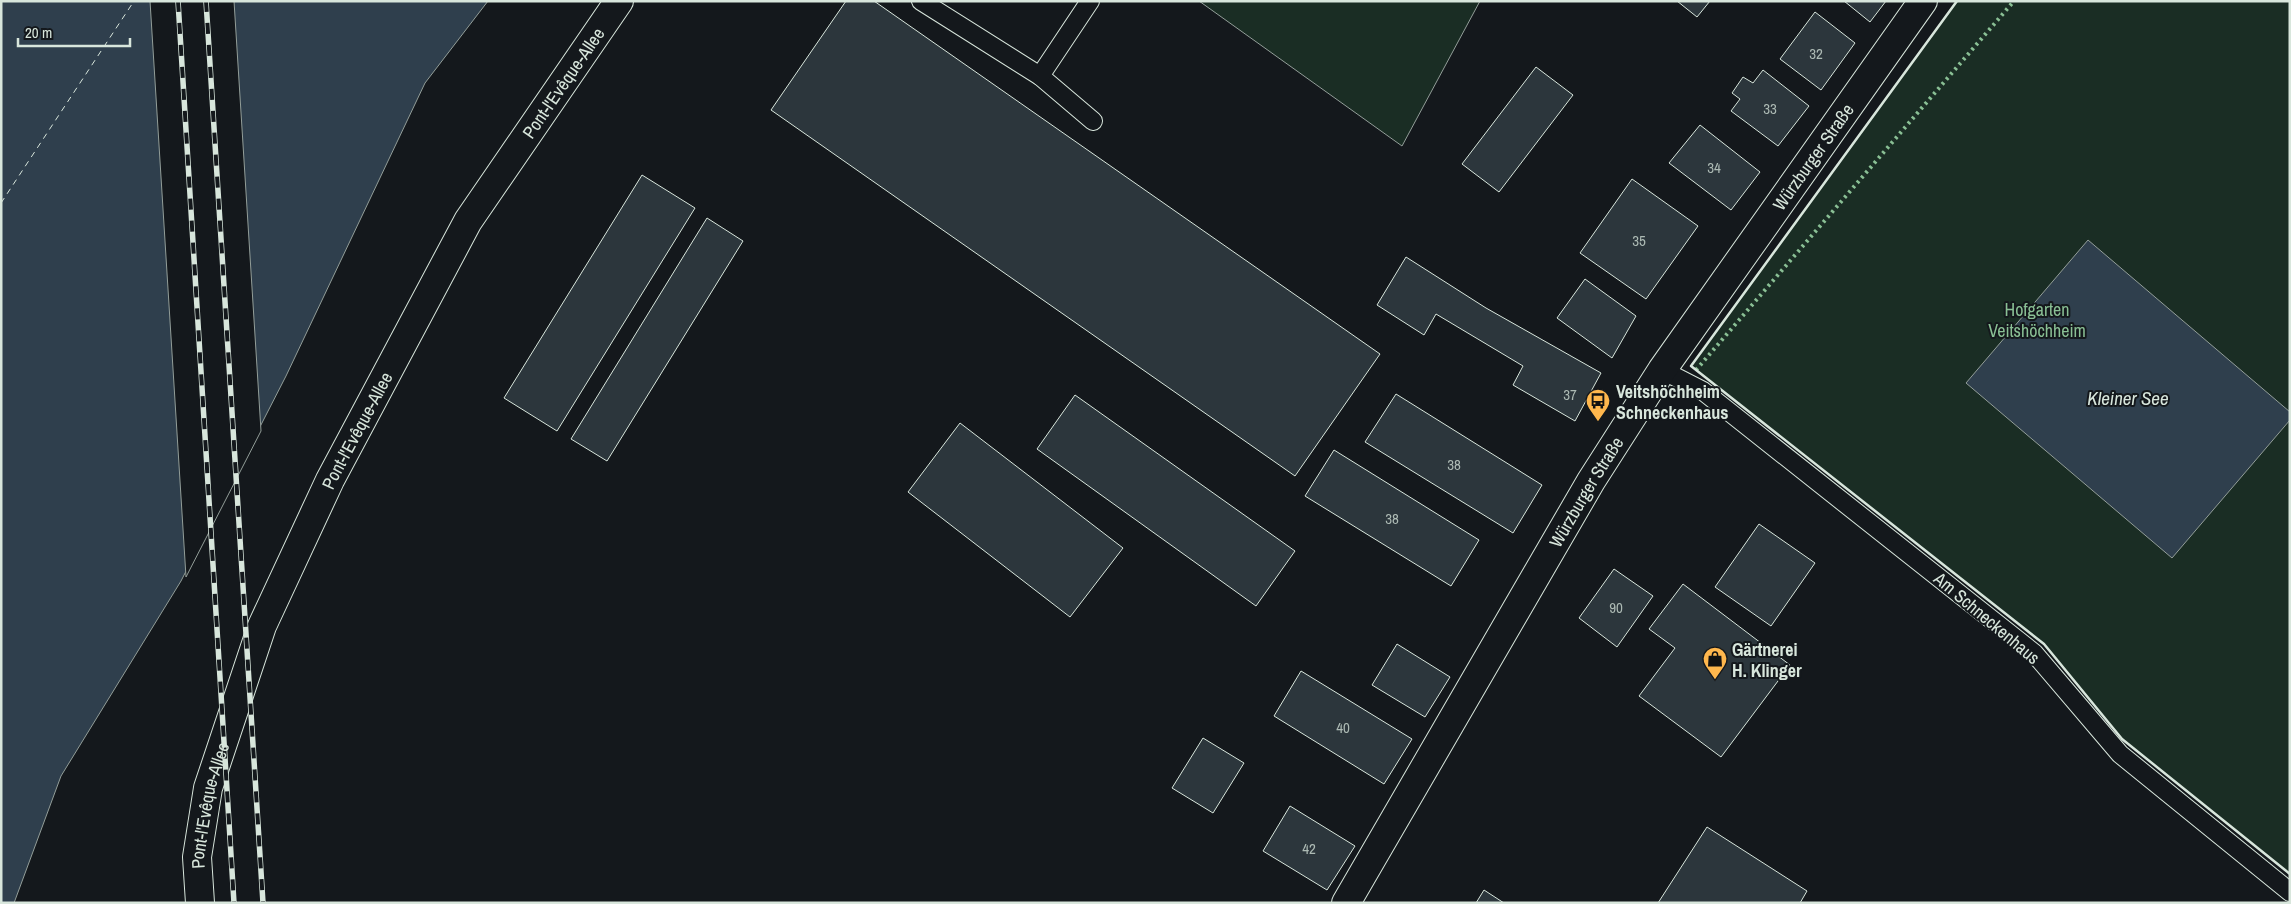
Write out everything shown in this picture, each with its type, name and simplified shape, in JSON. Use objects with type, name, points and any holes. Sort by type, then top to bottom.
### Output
[{"type":"street","name":"Pont-l'Evêque-Allee","points":[[200,903],[197,857],[208,788],[262,626],[330,480],[468,221],[619,1]]},
{"type":"street","name":"Würzburger Straße","points":[[1346,903],[1591,481],[1662,370],[1923,1]]},
{"type":"lane","points":[[921,1],[1040,76],[1093,121]]},
{"type":"lane","points":[[1040,76],[1090,1]]},
{"type":"lane","name":"Am Schneckenhaus","points":[[1662,370],[1703,391],[2034,653],[2120,754],[2290,892]]},
{"type":"green space","points":[[1199,1],[1480,1],[1402,146]]},
{"type":"green space","name":"Hofgarten Veitshöchheim","points":[[1957,1],[2290,1],[2290,874],[2122,739],[2044,644],[1691,366]]},
{"type":"water","points":[[1,1],[488,1],[425,83],[286,376],[181,581],[61,776],[14,903],[1,903]]},
{"type":"water","name":"Kleiner See","points":[[2088,240],[2290,412],[2290,420],[2172,558],[1966,383]]},
{"type":"pier","points":[[150,1],[234,1],[261,431],[186,577]]},
{"type":"building","points":[[846,1],[874,1],[1380,354],[1295,476],[771,110]]},
{"type":"building","points":[[1677,1],[1710,1],[1697,17]]},
{"type":"building","points":[[1844,1],[1886,1],[1870,22]]},
{"type":"building","points":[[1815,12],[1855,43],[1821,90],[1780,59]]},
{"type":"building","points":[[1536,67],[1573,95],[1499,192],[1462,164]]},
{"type":"building","points":[[1763,70],[1809,106],[1778,146],[1731,111],[1740,99],[1732,93],[1743,77],[1753,83]]},
{"type":"building","points":[[1700,125],[1760,172],[1731,210],[1669,163]]},
{"type":"building","points":[[642,175],[695,208],[557,431],[504,398]]},
{"type":"building","points":[[1632,179],[1698,226],[1646,299],[1580,253]]},
{"type":"building","points":[[707,218],[743,241],[607,461],[571,439]]},
{"type":"building","points":[[1406,257],[1486,308],[1601,373],[1575,421],[1513,385],[1523,366],[1436,314],[1424,335],[1377,305]]},
{"type":"building","points":[[1585,279],[1636,316],[1612,358],[1557,318]]},
{"type":"building","points":[[1396,394],[1542,485],[1513,533],[1365,442]]},
{"type":"building","points":[[1075,395],[1295,551],[1256,606],[1037,449]]},
{"type":"building","points":[[960,423],[1123,548],[1070,617],[908,492]]},
{"type":"building","points":[[1334,450],[1479,540],[1451,586],[1305,496]]},
{"type":"building","points":[[1759,524],[1815,563],[1771,626],[1715,587]]},
{"type":"building","points":[[1614,569],[1653,596],[1617,647],[1579,618]]},
{"type":"building","name":"Gärtnerei H. Klinger","points":[[1683,584],[1790,665],[1721,757],[1639,696],[1675,648],[1649,629]]},
{"type":"building","points":[[1397,644],[1450,677],[1425,717],[1372,685]]},
{"type":"building","points":[[1301,671],[1412,739],[1384,784],[1274,716]]},
{"type":"building","points":[[1203,738],[1244,763],[1213,813],[1172,788]]},
{"type":"building","points":[[1290,806],[1355,846],[1327,890],[1263,851]]},
{"type":"building","points":[[1707,827],[1807,891],[1800,903],[1658,903]]},
{"type":"building","points":[[1484,890],[1504,903],[1476,903]]},
{"type":"ferry route","points":[[1,203],[134,1]]},
{"type":"railway","points":[[178,1],[234,903]]},
{"type":"railway","points":[[206,1],[263,903]]},
{"type":"hedge","points":[[1696,370],[2014,1]]},
{"type":"wall","points":[[1957,1],[1691,366],[2044,644],[2122,739],[2290,874]]},
{"type":"place","name":"Veitshöchheim Schneckenhaus","points":[[1598,422]]},
{"type":"place","name":"Gärtnerei H. Klinger","points":[[1715,680]]}]
